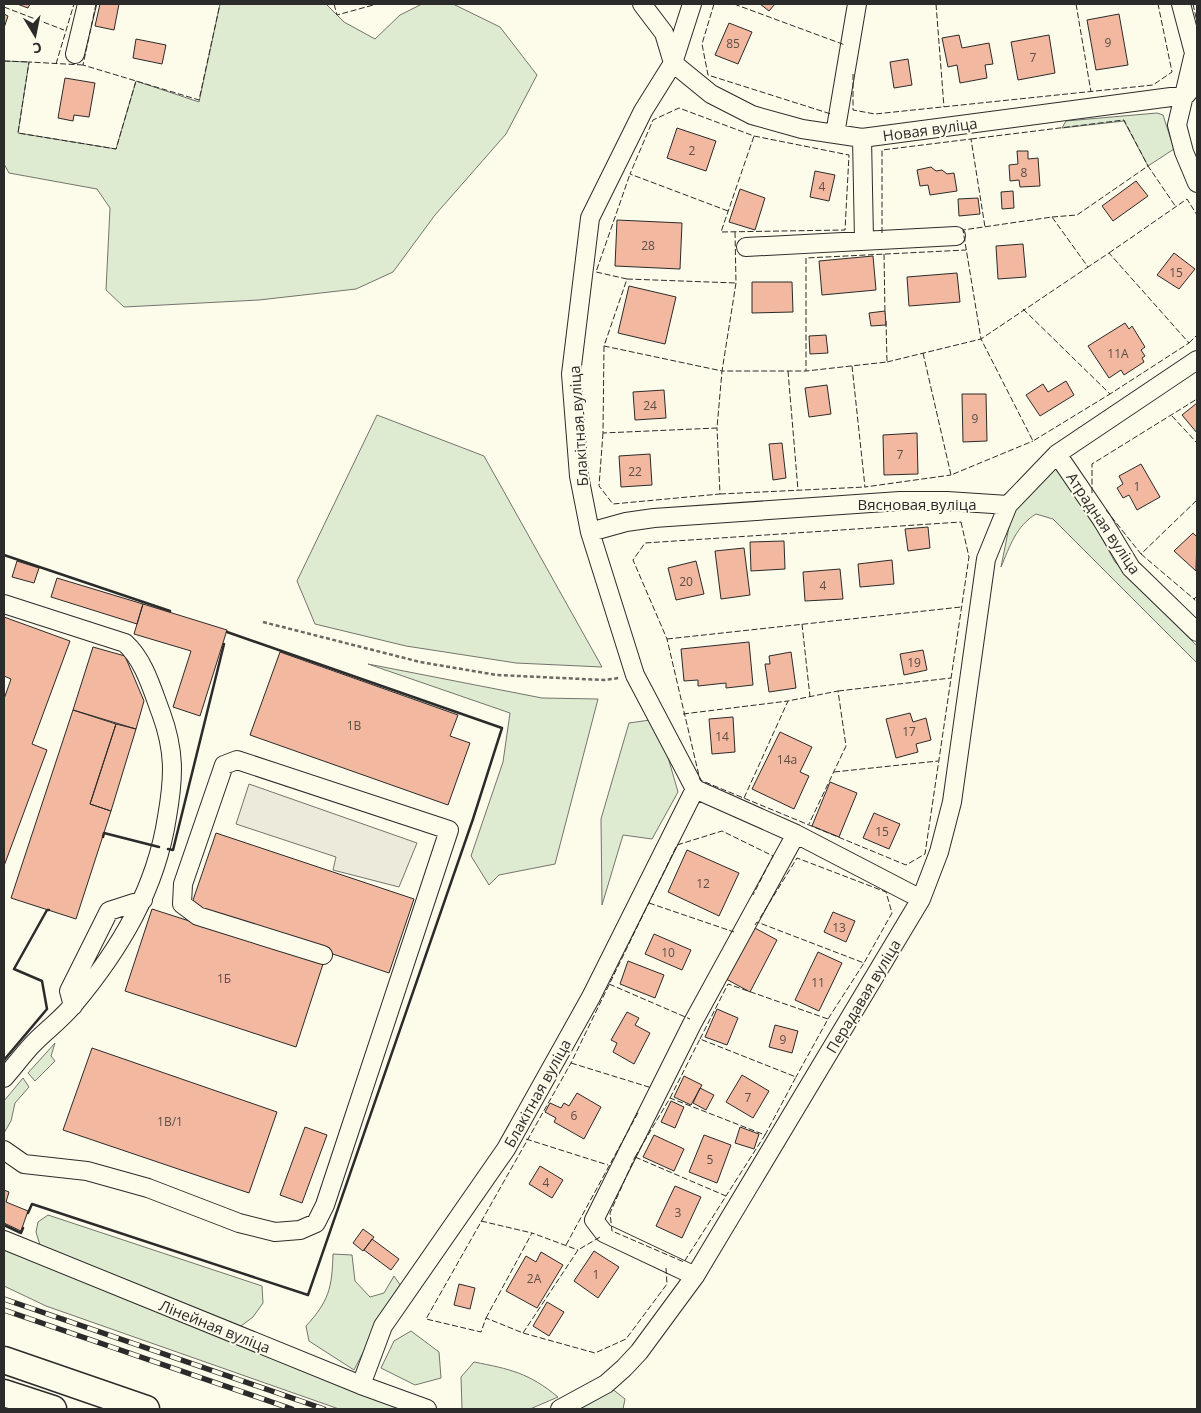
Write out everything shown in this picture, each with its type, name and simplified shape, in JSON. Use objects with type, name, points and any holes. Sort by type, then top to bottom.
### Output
[{"type":"highway","points":[[4,1360],[146,1409]]},
{"type":"highway","points":[[4,1393],[53,1409]]},
{"type":"street","points":[[75,54],[87,4]]},
{"type":"street","points":[[642,4],[664,33],[673,63]]},
{"type":"street","name":"Блакітная вуліца","points":[[361,1385],[383,1326],[510,1141],[591,997],[695,789],[635,675],[590,532],[579,476],[571,374],[590,218],[644,110],[673,63],[692,4]]},
{"type":"street","points":[[835,134],[857,4]]},
{"type":"street","points":[[1181,4],[1194,53],[1186,95],[1177,125],[1184,152],[1197,183]]},
{"type":"street","name":"Новая вуліца","points":[[673,63],[711,94],[752,115],[802,128],[862,138],[1186,95]]},
{"type":"street","points":[[1186,95],[1197,82]]},
{"type":"street","points":[[862,138],[864,240]]},
{"type":"street","points":[[746,246],[956,236]]},
{"type":"street","points":[[1008,505],[1057,454],[1197,360]]},
{"type":"street","name":"Атрадная вуліца","points":[[1057,454],[1102,520],[1131,568],[1197,632]]},
{"type":"street","name":"Вясновая вуліца","points":[[590,532],[626,522],[654,518],[832,505],[947,501],[1008,505]]},
{"type":"street","name":"Перадавая вуліца","points":[[560,1409],[606,1384],[624,1368],[639,1352],[695,1276],[921,899],[940,852],[952,802],[986,559],[1008,505]]},
{"type":"street","points":[[4,604],[124,643],[136,653],[169,737],[173,760],[173,785],[162,848],[143,900],[125,936],[72,1006],[31,1046],[4,1078]]},
{"type":"street","points":[[4,1150],[24,1164],[87,1171],[148,1188],[239,1223],[275,1232],[300,1230],[316,1223],[325,1205],[449,830],[237,760],[224,765],[183,884],[182,904],[198,916],[323,955]]},
{"type":"street","points":[[695,789],[796,834],[921,899]]},
{"type":"street","points":[[695,1276],[604,1233],[594,1220],[692,1024],[796,834]]},
{"type":"street","points":[[72,1006],[69,991],[109,911],[143,900]]},
{"type":"street","name":"Лінейная вуліца","points":[[4,1240],[361,1385],[427,1409]]},
{"type":"path","points":[[263,622],[420,662],[497,675],[604,680],[635,675]]},
{"type":"green space","points":[[220,4],[326,4],[344,22],[375,39],[400,15],[422,4],[453,4],[500,27],[537,75],[506,134],[435,215],[393,272],[356,289],[259,300],[124,307],[106,290],[110,208],[97,189],[9,173],[4,164],[4,61],[29,62],[18,133],[116,149],[136,81],[199,102]]},
{"type":"green space","points":[[1157,113],[1163,115],[1174,149],[1148,166],[1124,121],[1062,128],[1066,121]]},
{"type":"green space","points":[[377,415],[484,456],[602,667],[516,663],[406,646],[315,624],[297,581]]},
{"type":"green space","points":[[1055,469],[1068,476],[1115,562],[1197,646],[1197,663],[1053,519],[1036,514],[1023,524],[1014,537],[1001,567],[1012,512],[1048,471]]},
{"type":"green space","points":[[368,664],[542,698],[598,699],[555,864],[499,875],[489,885],[471,856],[503,762],[510,713]]},
{"type":"green space","points":[[657,719],[678,792],[652,839],[623,835],[602,905],[601,819],[629,723]]},
{"type":"green space","points":[[55,1043],[51,1056],[55,1061],[35,1081],[28,1073]]},
{"type":"green space","points":[[23,1078],[29,1087],[15,1103],[11,1121],[4,1133],[4,1101]]},
{"type":"green space","points":[[48,1215],[262,1286],[263,1303],[253,1317],[241,1326],[40,1245],[36,1232],[38,1222]]},
{"type":"green space","points":[[4,1240],[427,1409],[339,1409],[46,1306],[4,1286]]},
{"type":"green space","points":[[333,1254],[352,1255],[355,1281],[370,1297],[384,1293],[394,1276],[403,1289],[377,1325],[354,1370],[309,1341],[306,1326],[320,1309],[328,1293],[332,1276]]},
{"type":"green space","points":[[411,1331],[439,1352],[441,1378],[415,1385],[381,1368],[394,1341]]},
{"type":"green space","points":[[474,1362],[519,1373],[538,1382],[558,1397],[530,1409],[462,1409],[461,1377]]},
{"type":"green space","points":[[606,1384],[625,1399],[623,1409],[560,1409]]},
{"type":"shaded area","points":[[249,784],[417,843],[399,887],[333,870],[336,857],[236,824]]},
{"type":"building","points":[[17,4],[30,4],[28,8]]},
{"type":"building","points":[[100,4],[119,4],[114,30],[95,26]]},
{"type":"building","points":[[760,4],[775,4],[769,11]]},
{"type":"building","points":[[4,14],[8,16],[4,28]]},
{"type":"building","points":[[1119,14],[1128,65],[1096,70],[1087,20]]},
{"type":"building","points":[[729,23],[752,32],[738,64],[715,55]]},
{"type":"building","points":[[959,35],[962,48],[989,43],[993,64],[985,65],[987,78],[960,83],[957,65],[948,67],[942,38]]},
{"type":"building","points":[[1049,35],[1055,73],[1018,80],[1011,42]]},
{"type":"building","points":[[136,39],[166,45],[162,64],[133,58]]},
{"type":"building","points":[[908,59],[912,85],[894,88],[890,62]]},
{"type":"building","points":[[65,78],[95,83],[89,117],[74,115],[73,121],[58,118]]},
{"type":"building","points":[[677,128],[716,141],[706,171],[667,158]]},
{"type":"building","points":[[1017,151],[1028,151],[1028,159],[1038,158],[1040,186],[1020,187],[1019,180],[1010,181],[1009,165],[1018,164]]},
{"type":"building","points":[[931,167],[936,171],[942,170],[947,174],[954,173],[957,191],[930,195],[928,185],[920,186],[917,170]]},
{"type":"building","points":[[815,171],[835,175],[829,201],[810,197]]},
{"type":"building","points":[[1136,181],[1148,196],[1113,221],[1102,206]]},
{"type":"building","points":[[740,189],[765,198],[755,230],[729,222]]},
{"type":"building","points":[[1013,191],[1014,208],[1002,209],[1001,192]]},
{"type":"building","points":[[978,198],[980,214],[959,216],[958,199]]},
{"type":"building","points":[[617,220],[682,223],[680,269],[615,266]]},
{"type":"building","points":[[1023,244],[1026,277],[998,279],[996,246]]},
{"type":"building","points":[[1174,253],[1195,269],[1179,289],[1157,275]]},
{"type":"building","points":[[873,256],[876,290],[822,295],[819,261]]},
{"type":"building","points":[[957,273],[960,302],[909,306],[907,277]]},
{"type":"building","points":[[752,282],[792,282],[793,312],[752,313]]},
{"type":"building","points":[[629,286],[676,297],[665,344],[618,333]]},
{"type":"building","points":[[885,311],[886,325],[871,326],[869,313]]},
{"type":"building","points":[[1125,323],[1129,329],[1132,326],[1145,347],[1141,350],[1145,356],[1142,358],[1144,362],[1124,375],[1121,370],[1109,378],[1088,346]]},
{"type":"building","points":[[826,335],[828,353],[810,354],[809,336]]},
{"type":"building","points":[[1066,381],[1074,395],[1040,416],[1026,395],[1043,384],[1048,392]]},
{"type":"building","points":[[827,385],[831,414],[809,417],[805,388]]},
{"type":"building","points":[[664,390],[666,418],[635,420],[633,392]]},
{"type":"building","points":[[962,394],[986,394],[987,441],[963,442]]},
{"type":"building","points":[[1197,403],[1197,433],[1182,415]]},
{"type":"building","points":[[917,433],[918,474],[884,475],[883,435]]},
{"type":"building","points":[[782,443],[786,478],[773,480],[769,444]]},
{"type":"building","points":[[650,454],[652,485],[621,487],[619,456]]},
{"type":"building","points":[[1141,464],[1160,497],[1137,510],[1129,495],[1123,498],[1117,488],[1123,484],[1119,476]]},
{"type":"building","points":[[928,527],[930,548],[908,551],[905,529]]},
{"type":"building","points":[[1193,533],[1197,537],[1196,571],[1174,551]]},
{"type":"building","points":[[784,541],[785,569],[751,571],[750,542]]},
{"type":"building","points":[[744,548],[750,595],[721,599],[715,551]]},
{"type":"building","points":[[892,560],[894,584],[860,587],[858,564]]},
{"type":"building","points":[[17,561],[39,568],[34,583],[12,577]]},
{"type":"building","points":[[696,561],[704,594],[676,600],[668,568]]},
{"type":"building","points":[[840,569],[843,599],[805,601],[803,572]]},
{"type":"building","points":[[57,578],[143,604],[137,624],[51,597]]},
{"type":"building","points":[[143,604],[227,630],[200,716],[173,707],[191,651],[134,634]]},
{"type":"building","points":[[4,617],[70,641],[32,744],[47,750],[4,866],[4,699],[11,679],[4,676]]},
{"type":"building","points":[[749,642],[753,685],[726,688],[726,683],[698,686],[698,680],[684,681],[681,649]]},
{"type":"building","points":[[93,647],[125,656],[144,701],[136,729],[73,710]]},
{"type":"building","points":[[923,650],[927,670],[904,675],[900,654]]},
{"type":"building","points":[[280,652],[458,715],[450,736],[470,743],[448,805],[250,735]]},
{"type":"building","points":[[791,652],[796,688],[769,692],[765,664],[770,664],[769,656]]},
{"type":"building","points":[[73,710],[116,724],[90,804],[111,811],[76,919],[11,898]]},
{"type":"building","points":[[910,713],[913,722],[926,718],[931,740],[916,744],[918,752],[896,758],[886,719]]},
{"type":"building","points":[[733,717],[735,752],[712,754],[709,719]]},
{"type":"building","points":[[116,724],[136,729],[111,811],[90,804]]},
{"type":"building","points":[[780,732],[812,747],[800,772],[809,776],[794,809],[752,789]]},
{"type":"building","points":[[830,782],[857,793],[839,837],[812,826]]},
{"type":"building","points":[[874,813],[900,824],[889,849],[863,838]]},
{"type":"building","points":[[216,833],[414,899],[389,973],[191,906]]},
{"type":"building","points":[[687,850],[739,873],[719,916],[668,892]]},
{"type":"building","points":[[152,909],[323,964],[296,1047],[125,991]]},
{"type":"building","points":[[833,912],[855,921],[846,942],[824,932]]},
{"type":"building","points":[[753,927],[777,940],[750,992],[726,979]]},
{"type":"building","points":[[654,934],[691,950],[682,970],[645,954]]},
{"type":"building","points":[[818,952],[842,963],[819,1011],[795,1000]]},
{"type":"building","points":[[628,961],[664,975],[655,998],[620,984]]},
{"type":"building","points":[[717,1009],[738,1018],[727,1045],[705,1037]]},
{"type":"building","points":[[627,1012],[639,1018],[635,1025],[650,1033],[634,1064],[613,1052],[617,1043],[611,1040]]},
{"type":"building","points":[[775,1025],[798,1031],[792,1053],[769,1047]]},
{"type":"building","points":[[92,1048],[277,1112],[249,1193],[63,1130]]},
{"type":"building","points":[[742,1075],[769,1091],[753,1118],[726,1102]]},
{"type":"building","points":[[684,1076],[702,1085],[691,1105],[674,1097]]},
{"type":"building","points":[[700,1088],[714,1095],[706,1110],[693,1103]]},
{"type":"building","points":[[577,1093],[601,1107],[584,1139],[554,1122],[556,1118],[545,1112],[550,1103],[561,1108],[564,1103],[569,1106]]},
{"type":"building","points":[[671,1101],[684,1107],[675,1128],[661,1122]]},
{"type":"building","points":[[305,1127],[327,1135],[302,1203],[280,1195]]},
{"type":"building","points":[[740,1127],[759,1134],[754,1149],[735,1143]]},
{"type":"building","points":[[654,1135],[684,1149],[674,1171],[643,1157]]},
{"type":"building","points":[[704,1135],[731,1145],[717,1183],[689,1172]]},
{"type":"building","points":[[540,1166],[563,1180],[552,1198],[529,1184]]},
{"type":"building","points":[[675,1186],[701,1197],[682,1238],[656,1226]]},
{"type":"building","points":[[4,1190],[9,1192],[6,1202],[28,1211],[21,1231],[4,1223]]},
{"type":"building","points":[[363,1229],[374,1237],[363,1251],[353,1243]]},
{"type":"building","points":[[372,1239],[399,1259],[391,1270],[364,1250]]},
{"type":"building","points":[[594,1251],[619,1267],[598,1298],[574,1281]]},
{"type":"building","points":[[541,1252],[563,1265],[537,1308],[506,1291],[526,1256],[536,1262]]},
{"type":"building","points":[[459,1284],[475,1288],[470,1309],[454,1305]]},
{"type":"building","points":[[547,1302],[564,1312],[549,1336],[533,1326]]},
{"type":"railway","points":[[4,1299],[324,1409]]},
{"type":"railway","points":[[4,1310],[292,1409]]},
{"type":"fence","points":[[56,64],[74,4]]},
{"type":"fence","points":[[96,4],[83,65],[199,100],[220,4]]},
{"type":"fence","points":[[334,4],[337,15],[377,4]]},
{"type":"fence","points":[[714,4],[702,44],[708,75],[831,114]]},
{"type":"fence","points":[[734,4],[845,45]]},
{"type":"fence","points":[[936,4],[944,107]]},
{"type":"fence","points":[[1076,4],[1091,92]]},
{"type":"fence","points":[[853,74],[853,110],[875,114],[1153,85],[1172,72],[1158,4]]},
{"type":"fence","points":[[1193,4],[1197,22]]},
{"type":"fence","points":[[4,7],[64,30]]},
{"type":"fence","points":[[4,61],[29,62]]},
{"type":"fence","points":[[83,65],[29,62],[18,133],[116,149],[136,81]]},
{"type":"fence","points":[[728,211],[630,174],[653,120],[679,108],[754,136]]},
{"type":"fence","points":[[971,139],[1124,120],[1148,166]]},
{"type":"fence","points":[[754,136],[849,155],[845,230],[721,232],[754,136]]},
{"type":"fence","points":[[882,233],[882,150],[971,139],[985,227]]},
{"type":"fence","points":[[1052,217],[1077,215],[1148,166],[1176,207]]},
{"type":"fence","points":[[627,279],[596,272],[630,174]]},
{"type":"fence","points":[[1109,253],[1187,199],[1197,215]]},
{"type":"fence","points":[[887,362],[981,339],[963,230],[1052,217],[1088,267],[981,339],[1033,441],[1110,394]]},
{"type":"fence","points":[[735,232],[736,283],[722,371],[604,346],[627,279],[736,283]]},
{"type":"fence","points":[[886,321],[887,362],[806,371],[806,258],[966,250]]},
{"type":"fence","points":[[1023,309],[1110,394],[1189,343],[1109,253],[1088,267]]},
{"type":"fence","points":[[884,254],[885,314]]},
{"type":"fence","points":[[1189,343],[1197,335]]},
{"type":"fence","points":[[604,346],[603,433],[717,428],[722,371],[806,371]]},
{"type":"fence","points":[[923,353],[951,475],[1033,441]]},
{"type":"fence","points":[[852,366],[865,487],[951,475]]},
{"type":"fence","points":[[788,371],[798,490]]},
{"type":"fence","points":[[1092,493],[1092,464],[1197,399]]},
{"type":"fence","points":[[1172,416],[1197,443]]},
{"type":"fence","points":[[603,433],[599,486],[613,504],[720,494],[717,428]]},
{"type":"fence","points":[[720,494],[865,487]]},
{"type":"fence","points":[[1106,510],[1141,554],[1197,500]]},
{"type":"fence","points":[[961,522],[969,557],[925,854],[906,865],[700,780],[667,639],[633,560],[645,543],[961,522]]},
{"type":"fence","points":[[1141,554],[1194,599]]},
{"type":"fence","points":[[1197,596],[1194,599],[1197,603]]},
{"type":"fence","points":[[667,639],[961,607]]},
{"type":"fence","points":[[802,624],[810,697]]},
{"type":"fence","points":[[838,691],[951,678]]},
{"type":"fence","points":[[744,798],[788,701],[838,691],[846,746],[809,824]]},
{"type":"fence","points":[[683,714],[788,701]]},
{"type":"fence","points":[[834,772],[938,761]]},
{"type":"fence","points":[[666,1268],[667,1284],[626,1339],[595,1353],[523,1333],[486,1318],[481,1332],[426,1319],[571,1063],[677,845],[722,831],[773,856],[753,895]]},
{"type":"fence","points":[[760,918],[797,858],[886,892],[892,913],[864,963]]},
{"type":"fence","points":[[649,903],[734,932]]},
{"type":"fence","points":[[755,925],[757,922],[864,963],[828,1019]]},
{"type":"fence","points":[[609,984],[690,1019]]},
{"type":"fence","points":[[700,1039],[728,984],[828,1019],[796,1077]]},
{"type":"fence","points":[[670,1098],[700,1039],[796,1077],[765,1135]]},
{"type":"fence","points":[[571,1063],[652,1088]]},
{"type":"fence","points":[[635,1157],[670,1098],[765,1135],[726,1196]]},
{"type":"fence","points":[[566,1245],[639,1111]]},
{"type":"fence","points":[[526,1139],[608,1165]]},
{"type":"fence","points":[[635,1157],[726,1196],[684,1262],[612,1231],[610,1213],[635,1157]]},
{"type":"fence","points":[[481,1221],[532,1233]]},
{"type":"fence","points":[[486,1318],[532,1233],[578,1250]]},
{"type":"fence","points":[[523,1333],[578,1250],[600,1237]]},
{"type":"wall","points":[[4,555],[170,611]]},
{"type":"wall","points":[[28,1213],[32,1204],[308,1295],[473,819],[502,728],[227,632]]},
{"type":"wall","points":[[168,849],[173,850],[224,644]]},
{"type":"wall","points":[[103,837],[104,833],[159,847]]},
{"type":"wall","points":[[4,1060],[47,1009],[42,981],[14,969],[47,910],[49,910]]},
{"type":"wall","points":[[4,1225],[21,1233],[23,1228]]}]
